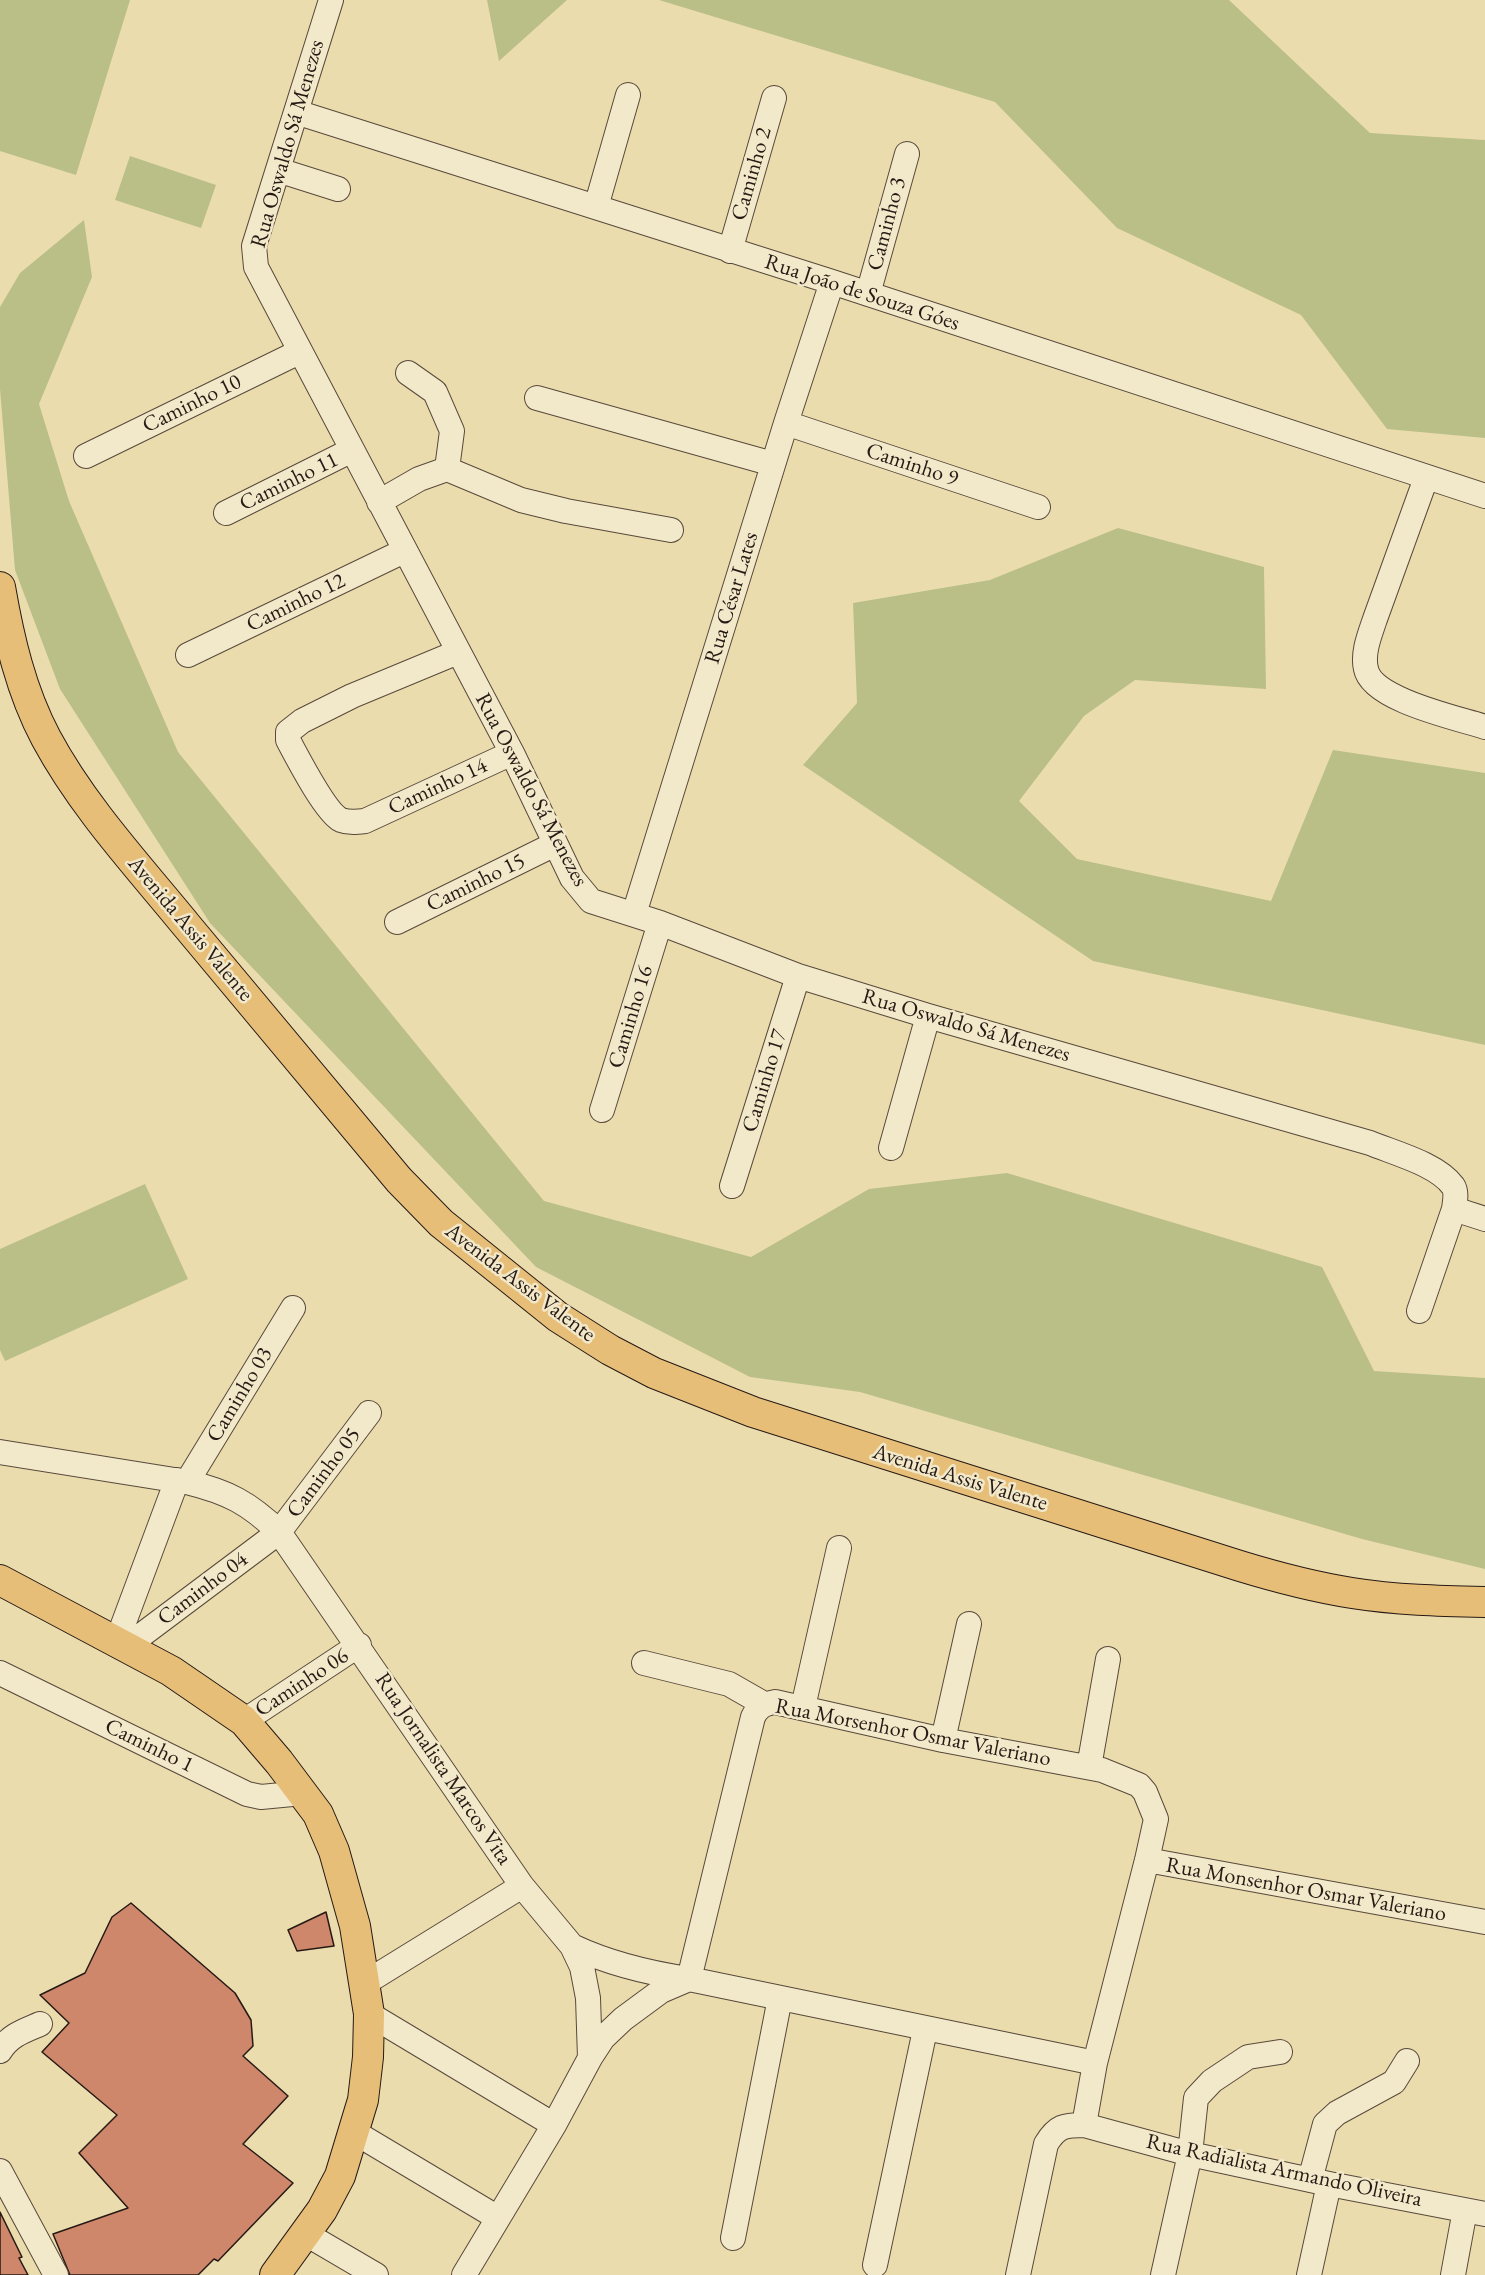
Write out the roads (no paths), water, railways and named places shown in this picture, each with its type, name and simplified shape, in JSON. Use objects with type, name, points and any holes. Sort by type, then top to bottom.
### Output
[{"type":"main road","name":"Avenida Assis Valente","points":[[0,587],[19,673],[31,704],[46,737],[86,801],[399,1180],[441,1223],[558,1317],[610,1350],[654,1373],[753,1412],[1260,1572],[1352,1593],[1399,1599],[1485,1602]]},
{"type":"main road","points":[[0,1580],[171,1671],[244,1721],[318,1814],[334,1851],[355,1926],[369,2014],[368,2056],[363,2100],[340,2176],[322,2210],[275,2275]]},
{"type":"street","name":"Rua Oswaldo Sá Menezes","points":[[331,0],[254,246],[256,267],[512,753],[572,878],[591,901],[660,923],[798,976],[928,1016],[1370,1143],[1418,1162],[1438,1173],[1453,1186],[1456,1196],[1454,1209]]},
{"type":"street","points":[[596,207],[628,95]]},
{"type":"street","name":"Caminho 2","points":[[730,250],[774,98]]},
{"type":"street","name":"Rua João de Souza Góes","points":[[296,112],[832,282],[1485,496]]},
{"type":"street","name":"Caminho 3","points":[[868,294],[907,154]]},
{"type":"street","points":[[278,170],[338,189]]},
{"type":"street","name":"Rua César Lates","points":[[634,914],[773,464],[832,282]]},
{"type":"street","name":"Caminho 10","points":[[86,456],[299,352]]},
{"type":"street","points":[[408,373],[435,392],[452,431],[447,469]]},
{"type":"street","points":[[537,398],[773,464]]},
{"type":"street","name":"Caminho 9","points":[[786,423],[1038,507]]},
{"type":"street","name":"Caminho 11","points":[[226,513],[352,450]]},
{"type":"street","points":[[378,502],[419,479],[447,469],[521,500],[566,511],[671,530]]},
{"type":"street","points":[[1426,478],[1372,627],[1365,656],[1366,671],[1374,684],[1396,698],[1485,727]]},
{"type":"street","name":"Caminho 12","points":[[188,655],[404,551]]},
{"type":"street","name":"Caminho 14","points":[[458,652],[352,696],[293,726],[288,732],[288,740],[317,790],[336,816],[342,821],[354,823],[365,821],[512,753]]},
{"type":"street","name":"Caminho 15","points":[[397,922],[555,844]]},
{"type":"street","name":"Caminho 16","points":[[602,1110],[660,923]]},
{"type":"street","name":"Caminho 17","points":[[732,1186],[798,976]]},
{"type":"street","points":[[891,1148],[928,1016]]},
{"type":"street","points":[[1419,1311],[1454,1209],[1485,1219]]},
{"type":"street","name":"Caminho 03","points":[[122,1643],[182,1481],[294,1308]]},
{"type":"street","name":"Caminho 05","points":[[279,1532],[369,1413]]},
{"type":"street","name":"Rua Jornalista Marcos Vita","points":[[0,1452],[182,1481],[214,1489],[239,1500],[258,1512],[279,1532],[359,1645],[522,1886],[572,1946],[582,1967],[588,1998],[590,2058]]},
{"type":"street","name":"Caminho 04","points":[[122,1643],[279,1532]]},
{"type":"street","points":[[803,1707],[839,1548]]},
{"type":"street","points":[[943,1740],[969,1624]]},
{"type":"street","name":"Caminho 06","points":[[244,1721],[359,1645]]},
{"type":"street","points":[[1089,1767],[1108,1659]]},
{"type":"street","points":[[644,1663],[729,1684],[764,1704]]},
{"type":"street","name":"Caminho 1","points":[[0,1673],[247,1794],[261,1797],[303,1793]]},
{"type":"street","name":"Rua Morsenhor Osmar Valeriano","points":[[689,1979],[753,1717],[757,1709],[764,1704],[775,1702],[803,1707],[943,1740],[1089,1767],[1125,1778],[1139,1785],[1145,1792],[1156,1819],[1147,1860]]},
{"type":"street","name":"Rua Monsenhor Osmar Valeriano","points":[[1084,2125],[1095,2063],[1147,1860],[1485,1923]]},
{"type":"street","points":[[365,1983],[522,1886]]},
{"type":"street","points":[[572,1946],[619,1965],[925,2030],[1095,2063]]},
{"type":"street","points":[[471,2273],[498,2218],[603,2038],[623,2019],[661,1991],[689,1979]]},
{"type":"street","points":[[733,2238],[780,1998]]},
{"type":"street","points":[[369,2014],[554,2125]]},
{"type":"street","points":[[0,2051],[5,2042],[15,2034],[40,2024]]},
{"type":"street","points":[[875,2265],[925,2030]]},
{"type":"street","points":[[1163,2275],[1190,2154],[1196,2098],[1212,2081],[1248,2057],[1280,2052]]},
{"type":"street","points":[[1309,2275],[1325,2124],[1337,2113],[1394,2082],[1407,2061]]},
{"type":"street","points":[[1018,2275],[1046,2144],[1053,2131],[1068,2125],[1084,2125]]},
{"type":"street","name":"Rua Radialista Armando Oliveira","points":[[1084,2125],[1190,2154],[1475,2212]]},
{"type":"street","points":[[354,2132],[498,2218]]},
{"type":"street","points":[[0,2171],[56,2275]]},
{"type":"street","points":[[1453,2275],[1475,2212]]},
{"type":"street","points":[[306,2234],[376,2275]]}]
